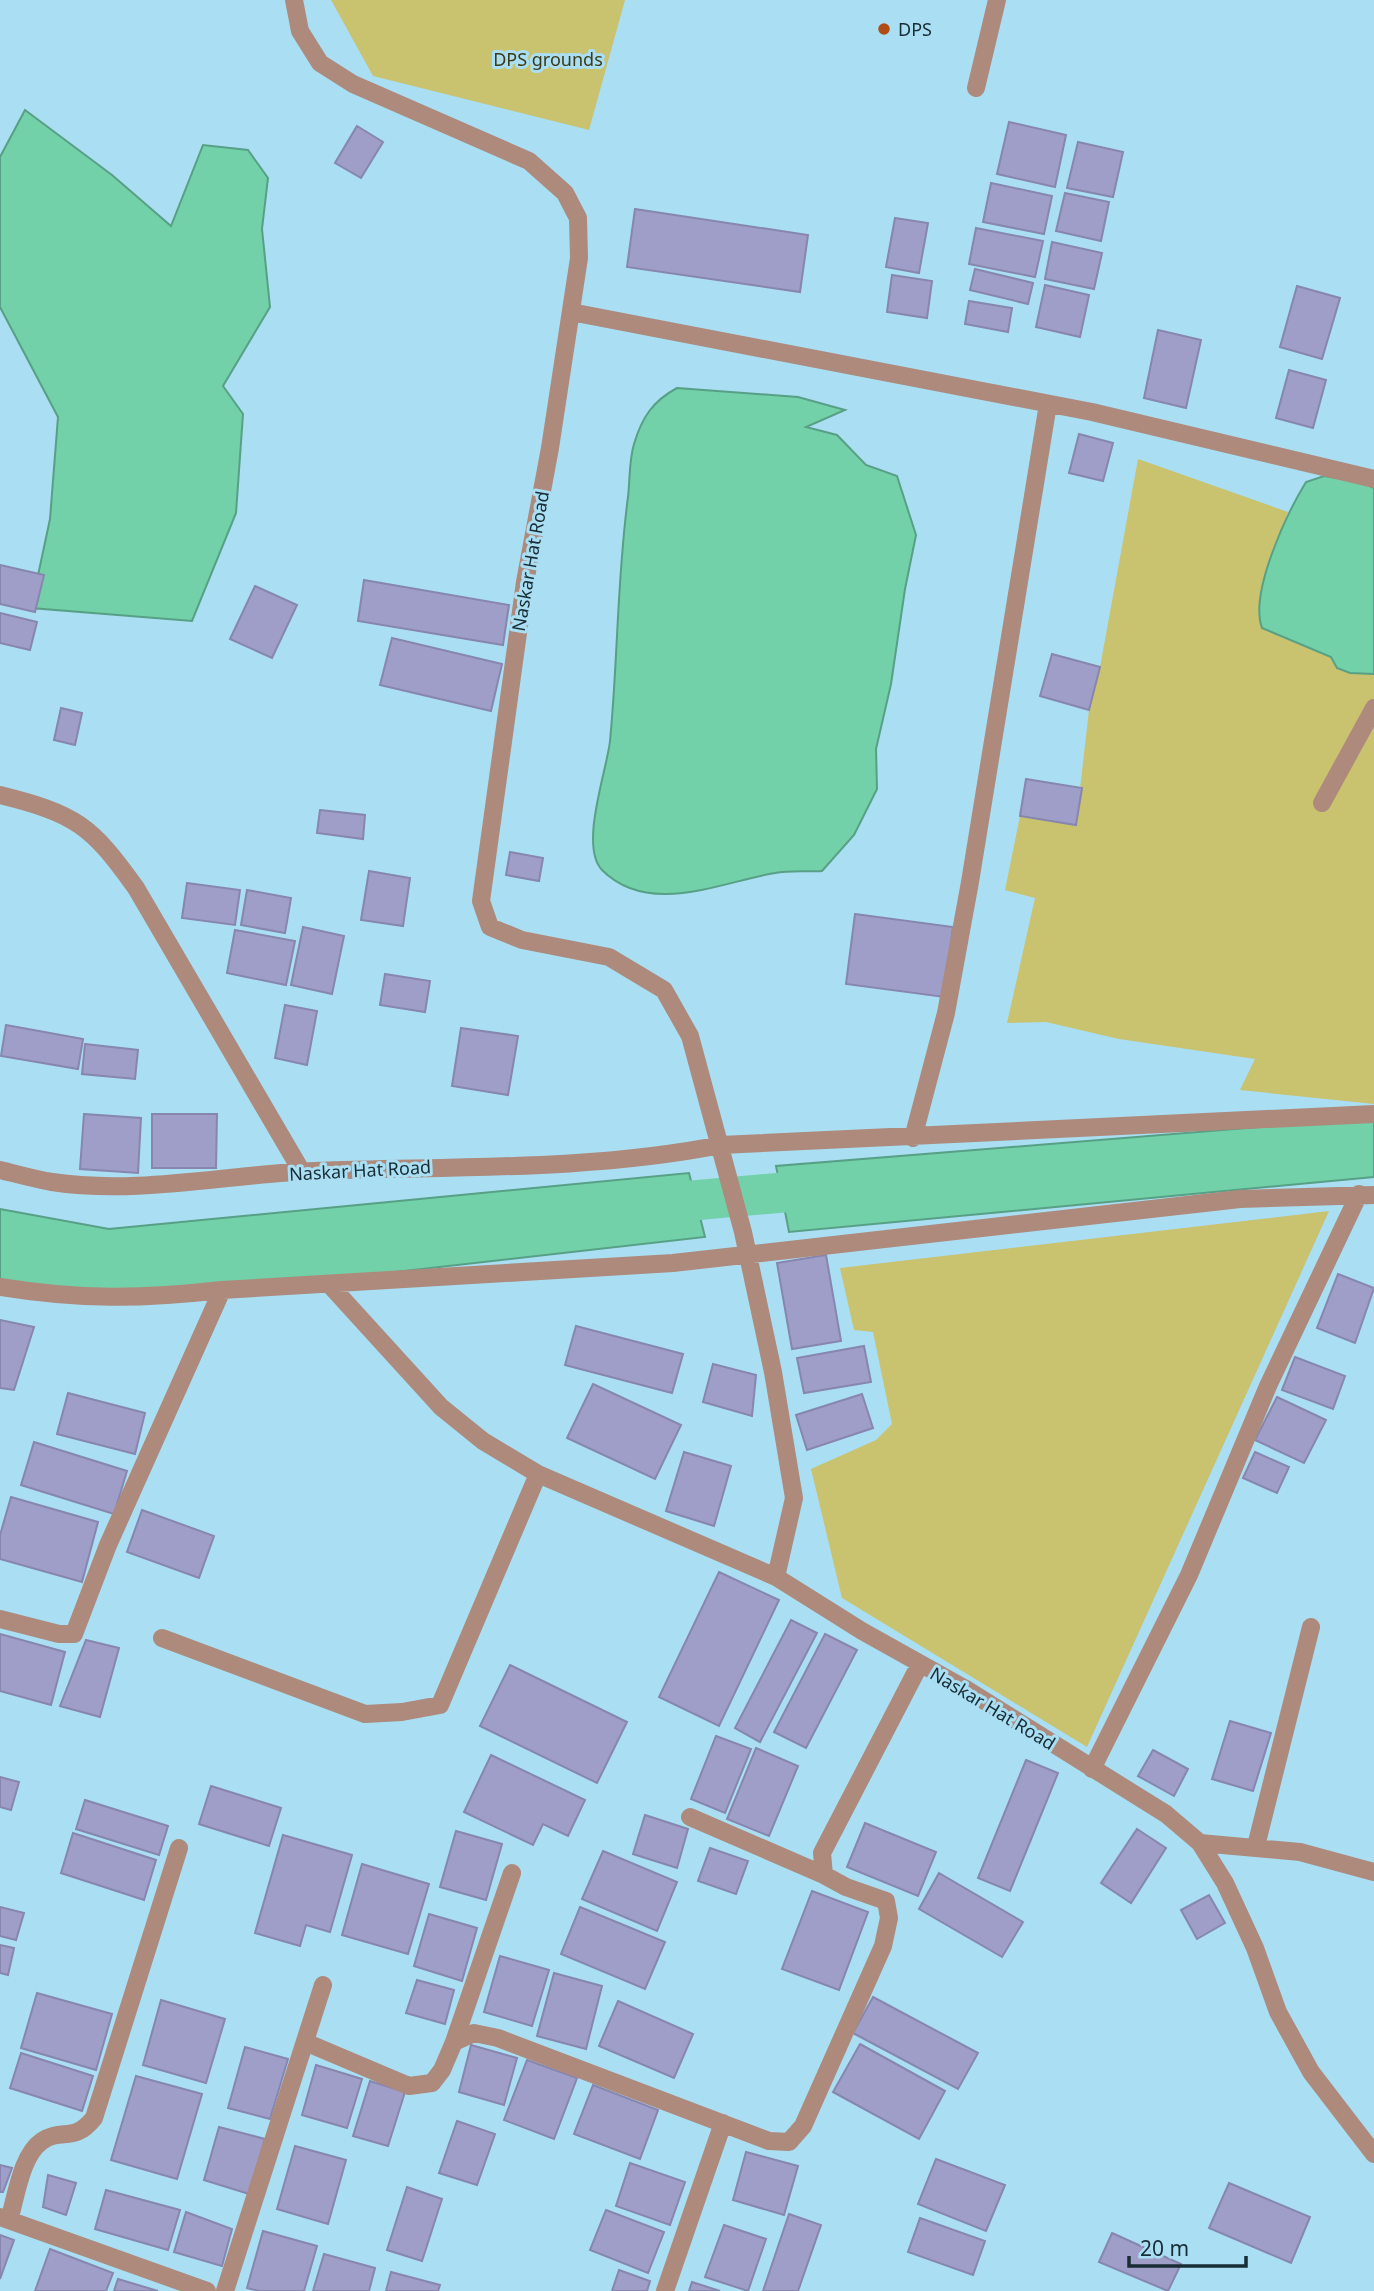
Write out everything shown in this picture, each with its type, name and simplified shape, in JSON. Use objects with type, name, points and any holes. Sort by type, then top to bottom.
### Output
[{"type":"street","name":"Naskar Hat Road","points":[[295,0],[300,31],[320,63],[353,85],[529,162],[565,192],[578,218],[579,258],[525,582],[481,901],[491,927],[522,940],[609,957],[664,990],[690,1036],[728,1168],[747,1254]]},
{"type":"street","points":[[976,88],[997,0]]},
{"type":"street","points":[[571,312],[1048,404],[1374,479]]},
{"type":"street","points":[[913,1138],[946,1013],[970,883],[1048,404]]},
{"type":"street","points":[[1322,803],[1374,708]]},
{"type":"street","points":[[0,795],[50,807],[82,824],[110,852],[136,888],[302,1172]]},
{"type":"street","points":[[721,1145],[913,1138],[1374,1114]]},
{"type":"street","name":"Naskar Hat Road","points":[[0,1170],[52,1182],[110,1185],[302,1172],[576,1162],[669,1155],[721,1145]]},
{"type":"street","points":[[0,1287],[63,1297],[162,1297],[222,1290],[673,1263],[1240,1199],[1366,1194],[1268,1386],[1188,1576],[1092,1769]]},
{"type":"street","points":[[747,1254],[773,1372],[794,1498],[776,1577]]},
{"type":"street","name":"Naskar Hat Road","points":[[329,1284],[441,1407],[483,1441],[538,1474],[776,1577],[1166,1814],[1200,1843],[1225,1883],[1255,1948],[1279,2012],[1311,2073],[1374,2154]]},
{"type":"street","points":[[0,1619],[59,1634],[74,1634],[108,1545],[222,1290]]},
{"type":"street","points":[[162,1638],[365,1714],[402,1712],[440,1705],[538,1474]]},
{"type":"street","points":[[1255,1846],[1311,1627]]},
{"type":"street","points":[[824,1875],[822,1853],[920,1664]]},
{"type":"street","points":[[454,2042],[474,2033],[498,2038],[769,2141],[789,2142],[803,2126],[883,1946],[889,1918],[886,1901],[846,1887],[690,1817]]},
{"type":"street","points":[[1200,1843],[1300,1852],[1374,1872]]},
{"type":"street","points":[[179,1847],[94,2118],[82,2133],[42,2141],[30,2154],[5,2219],[207,2291]]},
{"type":"street","points":[[305,2042],[408,2085],[432,2083],[442,2070],[454,2042],[512,1873]]},
{"type":"street","points":[[225,2291],[323,1985]]},
{"type":"street","points":[[665,2291],[723,2123]]},
{"type":"green space","name":"DPS grounds","points":[[331,0],[625,0],[589,130],[373,76]]},
{"type":"green space","points":[[1138,459],[1288,512],[1261,595],[1281,637],[1332,657],[1337,668],[1350,673],[1374,674],[1374,1104],[1240,1090],[1255,1059],[1119,1039],[1046,1022],[1007,1023],[1035,898],[1005,890],[1020,816],[1076,824],[1089,710],[1100,667]]},
{"type":"green space","points":[[1329,1211],[1087,1747],[842,1598],[811,1469],[876,1440],[892,1424],[873,1332],[854,1330],[840,1268]]},
{"type":"shaded area","points":[[25,110],[112,175],[171,226],[203,145],[248,150],[268,178],[262,229],[270,307],[223,386],[243,414],[236,513],[192,621],[31,608],[50,519],[58,417],[0,307],[0,157]]},
{"type":"shaded area","points":[[677,388],[798,397],[845,410],[806,427],[837,435],[866,465],[897,476],[916,535],[891,684],[876,749],[877,789],[854,835],[822,871],[781,872],[686,893],[663,894],[641,892],[621,884],[602,870],[593,844],[596,807],[610,741],[632,450],[637,434],[650,411],[661,398]]},
{"type":"shaded area","points":[[1324,476],[1362,482],[1374,488],[1374,674],[1350,673],[1337,668],[1331,657],[1262,628],[1259,613],[1261,595],[1280,533],[1306,482]]},
{"type":"shaded area","points":[[1374,1119],[1374,1177],[789,1232],[776,1166]]},
{"type":"shaded area","points":[[689,1173],[705,1237],[148,1300],[0,1280],[0,1209],[109,1229]]},
{"type":"building","points":[[1009,122],[1066,135],[1055,187],[997,174]]},
{"type":"building","points":[[357,126],[383,142],[361,178],[335,163]]},
{"type":"building","points":[[1078,142],[1123,152],[1113,197],[1067,188]]},
{"type":"building","points":[[991,183],[1052,196],[1044,234],[983,222]]},
{"type":"building","points":[[1065,193],[1109,202],[1101,241],[1056,231]]},
{"type":"building","points":[[635,209],[808,235],[800,292],[627,267]]},
{"type":"building","points":[[895,218],[928,223],[919,273],[886,267]]},
{"type":"building","points":[[976,228],[1043,241],[1035,277],[969,264]]},
{"type":"building","points":[[1052,242],[1102,253],[1094,289],[1045,279]]},
{"type":"building","points":[[975,269],[1033,283],[1028,304],[970,290]]},
{"type":"building","points":[[892,275],[932,281],[927,318],[887,312]]},
{"type":"building","points":[[1045,285],[1089,295],[1080,337],[1036,327]]},
{"type":"building","points":[[1297,286],[1340,298],[1322,359],[1280,347]]},
{"type":"building","points":[[969,301],[1012,308],[1008,332],[965,324]]},
{"type":"building","points":[[1158,330],[1201,340],[1186,408],[1144,398]]},
{"type":"building","points":[[1289,370],[1326,380],[1313,428],[1276,418]]},
{"type":"building","points":[[1079,434],[1113,443],[1103,481],[1069,473]]},
{"type":"building","points":[[0,565],[44,575],[35,612],[0,604]]},
{"type":"building","points":[[364,580],[509,605],[503,645],[358,621]]},
{"type":"building","points":[[255,586],[297,605],[272,658],[230,639]]},
{"type":"building","points":[[0,613],[37,622],[30,650],[0,643]]},
{"type":"building","points":[[392,638],[502,664],[491,711],[380,685]]},
{"type":"building","points":[[1052,654],[1100,667],[1089,710],[1040,696]]},
{"type":"building","points":[[61,708],[82,713],[75,745],[54,740]]},
{"type":"building","points":[[1026,779],[1082,788],[1076,825],[1020,816]]},
{"type":"building","points":[[320,810],[365,815],[363,839],[317,833]]},
{"type":"building","points":[[510,852],[543,858],[539,881],[506,875]]},
{"type":"building","points":[[369,871],[410,878],[403,926],[361,920]]},
{"type":"building","points":[[187,883],[240,890],[235,925],[182,918]]},
{"type":"building","points":[[247,890],[291,898],[285,933],[241,925]]},
{"type":"building","points":[[855,914],[953,927],[944,997],[846,984]]},
{"type":"building","points":[[303,927],[344,936],[332,994],[291,985]]},
{"type":"building","points":[[235,930],[295,941],[286,985],[227,973]]},
{"type":"building","points":[[385,974],[430,981],[425,1012],[380,1005]]},
{"type":"building","points":[[285,1005],[317,1011],[307,1065],[275,1058]]},
{"type":"building","points":[[6,1025],[83,1039],[78,1069],[1,1056]]},
{"type":"building","points":[[461,1028],[518,1036],[508,1095],[452,1086]]},
{"type":"building","points":[[85,1044],[138,1050],[135,1079],[82,1074]]},
{"type":"building","points":[[84,1114],[141,1118],[138,1173],[80,1169]]},
{"type":"building","points":[[152,1114],[217,1114],[216,1168],[152,1168]]},
{"type":"building","points":[[826,1255],[841,1341],[792,1349],[777,1263]]},
{"type":"building","points":[[1338,1274],[1374,1288],[1355,1343],[1317,1328]]},
{"type":"building","points":[[0,1320],[34,1327],[14,1390],[0,1388]]},
{"type":"building","points":[[576,1326],[683,1354],[672,1393],[565,1365]]},
{"type":"building","points":[[864,1346],[871,1382],[804,1393],[797,1358]]},
{"type":"building","points":[[1295,1357],[1345,1376],[1333,1409],[1282,1390]]},
{"type":"building","points":[[713,1364],[756,1375],[752,1416],[703,1402]]},
{"type":"building","points":[[593,1384],[681,1425],[655,1479],[567,1438]]},
{"type":"building","points":[[68,1393],[145,1413],[135,1454],[57,1434]]},
{"type":"building","points":[[862,1394],[873,1428],[807,1450],[796,1415]]},
{"type":"building","points":[[1277,1397],[1326,1420],[1304,1463],[1255,1440]]},
{"type":"building","points":[[34,1442],[127,1471],[114,1514],[21,1485]]},
{"type":"building","points":[[684,1452],[731,1466],[714,1526],[666,1511]]},
{"type":"building","points":[[1255,1452],[1289,1467],[1277,1493],[1243,1478]]},
{"type":"building","points":[[11,1497],[98,1522],[82,1582],[0,1559],[0,1535]]},
{"type":"building","points":[[142,1510],[214,1536],[199,1578],[127,1552]]},
{"type":"building","points":[[719,1572],[779,1600],[719,1726],[659,1697]]},
{"type":"building","points":[[791,1620],[817,1633],[760,1742],[735,1728]]},
{"type":"building","points":[[0,1634],[65,1652],[51,1705],[0,1691]]},
{"type":"building","points":[[825,1634],[857,1650],[806,1748],[774,1732]]},
{"type":"building","points":[[86,1640],[119,1648],[100,1717],[60,1706]]},
{"type":"building","points":[[510,1665],[627,1722],[597,1783],[480,1726]]},
{"type":"building","points":[[1230,1721],[1271,1733],[1253,1791],[1212,1779]]},
{"type":"building","points":[[716,1736],[751,1749],[725,1813],[691,1799]]},
{"type":"building","points":[[756,1748],[798,1766],[769,1836],[727,1819]]},
{"type":"building","points":[[1153,1750],[1188,1769],[1174,1796],[1138,1776]]},
{"type":"building","points":[[491,1755],[585,1800],[568,1836],[543,1824],[533,1845],[464,1812]]},
{"type":"building","points":[[1026,1760],[1058,1773],[1010,1891],[978,1878]]},
{"type":"building","points":[[0,1777],[19,1782],[11,1810],[0,1807]]},
{"type":"building","points":[[211,1786],[281,1808],[269,1846],[199,1824]]},
{"type":"building","points":[[85,1800],[168,1826],[159,1855],[76,1829]]},
{"type":"building","points":[[645,1815],[688,1829],[677,1868],[633,1854]]},
{"type":"building","points":[[865,1823],[936,1852],[918,1896],[847,1867]]},
{"type":"building","points":[[1137,1829],[1166,1848],[1131,1903],[1101,1883]]},
{"type":"building","points":[[456,1831],[502,1844],[486,1900],[440,1887]]},
{"type":"building","points":[[73,1833],[156,1860],[144,1900],[61,1873]]},
{"type":"building","points":[[283,1835],[352,1855],[330,1932],[306,1925],[300,1946],[255,1933]]},
{"type":"building","points":[[710,1848],[748,1861],[736,1894],[698,1881]]},
{"type":"building","points":[[603,1851],[677,1882],[657,1931],[582,1899]]},
{"type":"building","points":[[362,1864],[429,1884],[408,1954],[342,1935]]},
{"type":"building","points":[[939,1873],[1023,1922],[1002,1957],[919,1909]]},
{"type":"building","points":[[812,1891],[868,1912],[839,1990],[782,1969]]},
{"type":"building","points":[[1209,1895],[1225,1923],[1197,1939],[1181,1910]]},
{"type":"building","points":[[0,1907],[24,1913],[16,1940],[0,1936]]},
{"type":"building","points":[[580,1907],[665,1942],[645,1989],[561,1954]]},
{"type":"building","points":[[429,1914],[477,1928],[462,1981],[414,1966]]},
{"type":"building","points":[[0,1945],[14,1948],[8,1975],[0,1973]]},
{"type":"building","points":[[500,1956],[549,1970],[532,2026],[484,2012]]},
{"type":"building","points":[[554,1973],[602,1986],[586,2049],[537,2036]]},
{"type":"building","points":[[417,1980],[454,1990],[445,2024],[406,2013]]},
{"type":"building","points":[[37,1993],[112,2014],[96,2070],[21,2048]]},
{"type":"building","points":[[873,1997],[978,2053],[958,2089],[853,2033]]},
{"type":"building","points":[[161,2000],[225,2019],[206,2083],[143,2065]]},
{"type":"building","points":[[618,2001],[693,2034],[674,2078],[599,2046]]},
{"type":"building","points":[[860,2044],[945,2091],[919,2139],[833,2092]]},
{"type":"building","points":[[471,2045],[517,2058],[504,2105],[459,2092]]},
{"type":"building","points":[[245,2047],[288,2059],[270,2119],[228,2108]]},
{"type":"building","points":[[21,2053],[93,2076],[82,2111],[10,2088]]},
{"type":"building","points":[[527,2060],[577,2078],[554,2139],[504,2120]]},
{"type":"building","points":[[316,2065],[362,2079],[347,2128],[302,2115]]},
{"type":"building","points":[[136,2076],[202,2094],[177,2179],[111,2160]]},
{"type":"building","points":[[370,2081],[405,2092],[388,2146],[353,2136]]},
{"type":"building","points":[[593,2085],[658,2110],[640,2159],[574,2134]]},
{"type":"building","points":[[457,2121],[495,2134],[477,2185],[439,2173]]},
{"type":"building","points":[[219,2127],[265,2139],[249,2194],[204,2180]]},
{"type":"building","points":[[295,2146],[346,2160],[328,2224],[277,2209]]},
{"type":"building","points":[[746,2152],[798,2166],[784,2215],[733,2200]]},
{"type":"building","points":[[936,2159],[1005,2185],[986,2231],[918,2204]]},
{"type":"building","points":[[630,2163],[685,2182],[670,2225],[616,2206]]},
{"type":"building","points":[[0,2165],[12,2168],[3,2192],[0,2192]]},
{"type":"building","points":[[48,2175],[76,2183],[66,2215],[43,2207]]},
{"type":"building","points":[[1229,2183],[1310,2217],[1291,2263],[1209,2228]]},
{"type":"building","points":[[407,2187],[442,2199],[422,2261],[387,2250]]},
{"type":"building","points":[[106,2190],[180,2210],[168,2250],[95,2229]]},
{"type":"building","points":[[606,2210],[664,2232],[648,2273],[590,2250]]},
{"type":"building","points":[[186,2212],[232,2229],[222,2266],[174,2252]]},
{"type":"building","points":[[789,2214],[821,2225],[798,2291],[763,2291]]},
{"type":"building","points":[[920,2218],[985,2241],[973,2275],[908,2252]]},
{"type":"building","points":[[724,2225],[766,2239],[748,2291],[705,2277]]},
{"type":"building","points":[[263,2231],[317,2246],[304,2291],[259,2291],[247,2288]]},
{"type":"building","points":[[1112,2233],[1181,2264],[1168,2291],[1099,2262]]},
{"type":"building","points":[[0,2235],[14,2240],[0,2279]]},
{"type":"building","points":[[50,2249],[113,2273],[106,2291],[35,2291]]},
{"type":"building","points":[[324,2254],[375,2268],[369,2291],[313,2291]]},
{"type":"building","points":[[619,2270],[650,2281],[647,2291],[612,2291]]},
{"type":"building","points":[[391,2272],[440,2285],[438,2291],[386,2291]]},
{"type":"building","points":[[118,2279],[158,2291],[114,2291]]},
{"type":"building","points":[[692,2282],[720,2291],[689,2291]]},
{"type":"waterway","points":[[642,1205],[834,1188]]},
{"type":"place","name":"DPS","points":[[884,29]]}]
